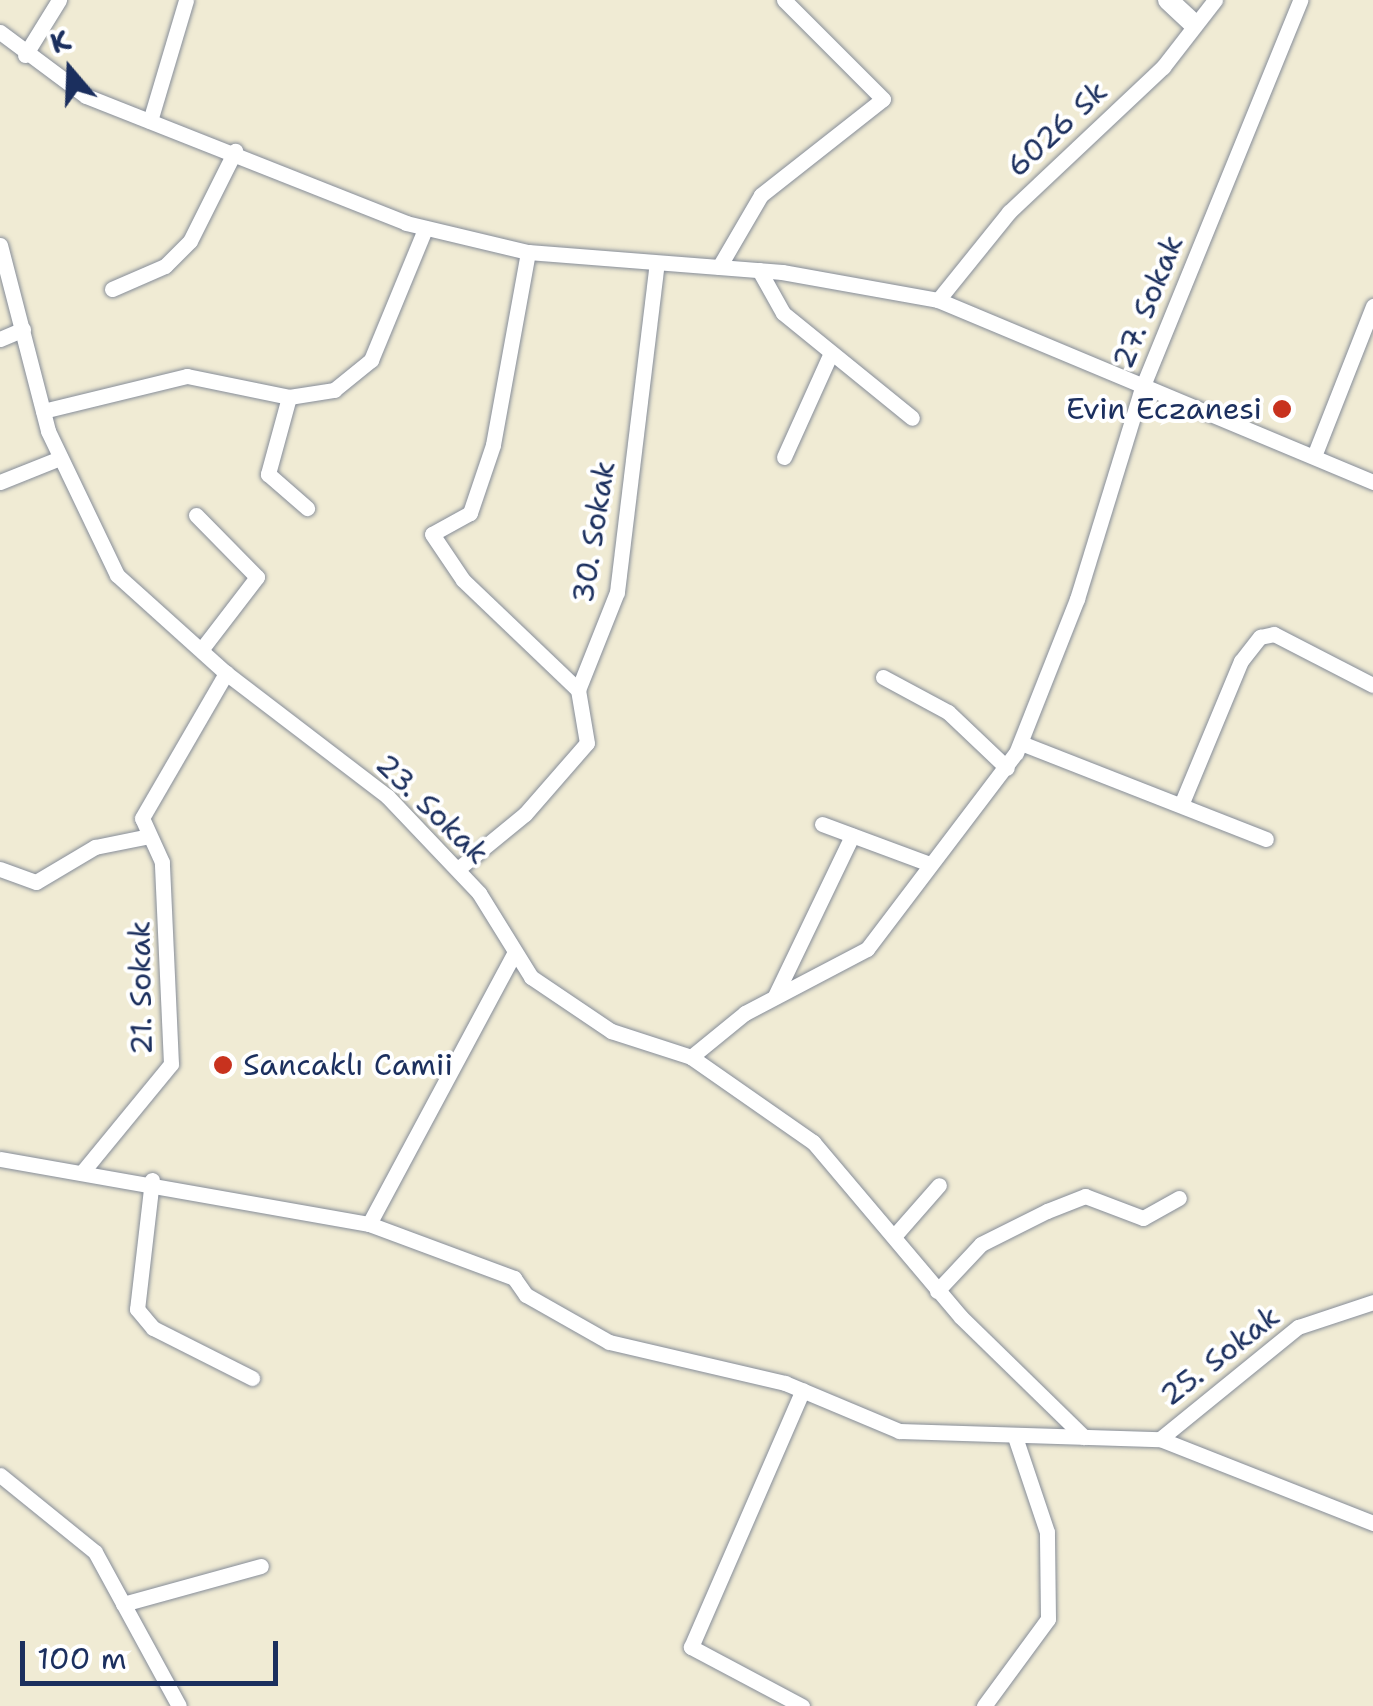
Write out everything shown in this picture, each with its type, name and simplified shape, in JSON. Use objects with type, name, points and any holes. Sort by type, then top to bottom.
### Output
[{"type":"street","points":[[25,55],[59,0]]},
{"type":"street","points":[[150,120],[186,0]]},
{"type":"street","points":[[719,267],[761,195],[883,99],[784,0]]},
{"type":"street","points":[[1168,0],[1193,23]]},
{"type":"street","name":"6026 Sk","points":[[938,300],[1009,212],[1162,67],[1215,0]]},
{"type":"street","name":"27. Sokak","points":[[691,1057],[775,996],[867,948],[927,862],[974,818],[1007,768],[1021,743],[1142,388],[1300,0]]},
{"type":"street","points":[[0,32],[25,55],[86,96],[235,151],[425,229],[528,252],[759,270],[938,300],[1142,388],[1316,451],[1373,482]]},
{"type":"street","points":[[112,290],[165,266],[190,241],[235,151]]},
{"type":"street","points":[[43,411],[187,376],[289,397],[334,390],[371,360],[425,229]]},
{"type":"street","name":"23. Sokak","points":[[0,245],[43,411],[60,458],[117,574],[204,646],[226,673],[387,796],[459,868],[513,955],[611,1031],[691,1057],[813,1142],[896,1234],[937,1291],[1084,1437]]},
{"type":"street","points":[[459,868],[525,814],[587,743],[578,690],[464,580],[432,534],[470,513],[493,446],[528,252]]},
{"type":"street","name":"30. Sokak","points":[[578,690],[616,592],[658,263]]},
{"type":"street","points":[[759,270],[783,313],[912,418]]},
{"type":"street","points":[[1316,451],[1373,306]]},
{"type":"street","points":[[0,339],[22,330]]},
{"type":"street","points":[[784,457],[830,355]]},
{"type":"street","points":[[289,397],[268,474],[306,508]]},
{"type":"street","points":[[0,482],[60,458]]},
{"type":"street","points":[[196,514],[257,577],[204,646]]},
{"type":"street","points":[[1181,805],[1241,660],[1260,637],[1274,634],[1373,685]]},
{"type":"street","name":"21. Sokak","points":[[84,1170],[172,1064],[168,914],[142,818],[170,758],[226,673]]},
{"type":"street","points":[[883,677],[948,712],[1007,768]]},
{"type":"street","points":[[1021,743],[1266,839]]},
{"type":"street","points":[[822,824],[927,862]]},
{"type":"street","points":[[4,880],[36,882],[95,847],[149,836]]},
{"type":"street","points":[[775,996],[852,836]]},
{"type":"street","points":[[368,1224],[513,955]]},
{"type":"street","points":[[0,1160],[152,1180],[368,1224],[514,1278],[526,1294],[609,1342],[803,1390],[899,1431],[1160,1439],[1373,1523]]},
{"type":"street","points":[[152,1180],[138,1308],[153,1328],[252,1378]]},
{"type":"street","points":[[896,1234],[938,1185]]},
{"type":"street","points":[[937,1291],[981,1244],[1085,1196],[1143,1218],[1179,1198]]},
{"type":"street","name":"25. Sokak","points":[[1160,1439],[1298,1328],[1373,1302]]},
{"type":"street","points":[[802,1706],[692,1646],[803,1390]]},
{"type":"street","points":[[984,1706],[1048,1619],[1048,1532],[1015,1437]]},
{"type":"street","points":[[0,1475],[96,1552],[179,1706]]},
{"type":"street","points":[[123,1604],[262,1566]]},
{"type":"place","name":"Evin Eczanesi","points":[[1282,409]]},
{"type":"place","name":"Sancaklı Camii","points":[[223,1065]]}]
